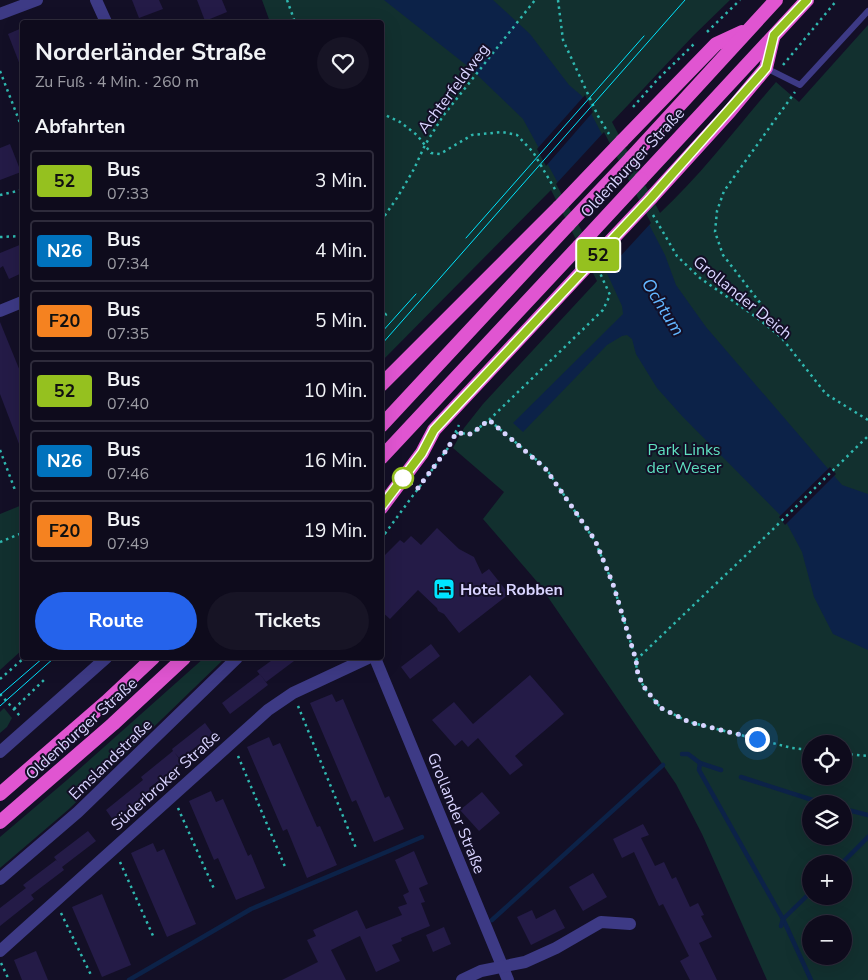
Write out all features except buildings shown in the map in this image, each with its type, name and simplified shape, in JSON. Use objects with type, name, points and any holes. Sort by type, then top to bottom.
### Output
[{"type":"highway","name":"Oldenburger Straße","points":[[384,423],[776,0]]},
{"type":"highway","name":"Oldenburger Straße","points":[[384,455],[807,0]]},
{"type":"highway","points":[[384,382],[559,207],[716,44],[749,29]]},
{"type":"highway","points":[[384,504],[422,453],[434,430],[651,198],[730,111],[766,68],[774,35]]},
{"type":"highway","name":"Oldenburger Straße","points":[[0,794],[151,660]]},
{"type":"highway","name":"Oldenburger Straße","points":[[0,822],[113,724],[182,660]]},
{"type":"street","points":[[0,14],[37,0]]},
{"type":"street","points":[[96,0],[105,20]]},
{"type":"street","points":[[0,311],[20,303]]},
{"type":"street","points":[[0,752],[104,660]]},
{"type":"street","name":"Emslandstraße","points":[[0,878],[78,812],[235,660]]},
{"type":"street","name":"Süderbroker Straße","points":[[0,951],[268,710],[293,693],[364,660]]},
{"type":"street","name":"Grollander Straße","points":[[376,660],[508,980]]},
{"type":"street","points":[[462,980],[480,971],[525,962],[556,948],[601,922],[630,924]]},
{"type":"lane","points":[[766,68],[800,85],[868,11]]},
{"type":"path","points":[[287,0],[294,20]]},
{"type":"path","name":"Achterfeldweg","points":[[384,216],[414,169],[425,145],[443,116],[535,0]]},
{"type":"path","points":[[558,0],[563,40],[584,84]]},
{"type":"path","points":[[0,71],[20,123]]},
{"type":"path","points":[[780,337],[761,304],[723,255],[715,232],[717,211],[724,191],[800,85]]},
{"type":"path","points":[[384,114],[400,122],[417,135],[431,153],[440,154],[472,135],[502,132],[517,135]]},
{"type":"path","points":[[0,195],[20,190]]},
{"type":"path","name":"Grollander Deich","points":[[657,223],[677,256],[700,278],[756,317],[780,337],[826,394],[868,420]]},
{"type":"path","points":[[0,237],[20,236]]},
{"type":"path","points":[[456,433],[471,434],[489,420],[603,310],[610,295],[603,280]]},
{"type":"path","points":[[385,535],[448,448],[463,418]]},
{"type":"path","points":[[489,420],[545,468],[595,540],[613,584],[636,660],[638,675],[646,690],[661,708],[697,724],[802,749]]},
{"type":"path","points":[[636,660],[868,436]]},
{"type":"path","points":[[0,450],[15,490]]},
{"type":"path","points":[[0,542],[20,534]]},
{"type":"path","points":[[0,679],[22,660]]},
{"type":"path","points":[[14,709],[45,680]]},
{"type":"path","points":[[293,693],[356,848]]},
{"type":"path","points":[[232,742],[286,869]]},
{"type":"path","points":[[852,755],[868,756]]},
{"type":"path","points":[[172,796],[215,891]]},
{"type":"path","points":[[114,848],[154,938]]},
{"type":"path","points":[[55,901],[90,975]]},
{"type":"path","points":[[0,960],[9,980]]},
{"type":"green space","name":"Park Links der Weser","points":[[262,0],[730,0],[693,36],[612,122],[660,213],[705,166],[776,82],[799,102],[868,25],[868,980],[767,980],[702,834],[676,784],[539,584],[483,519],[504,492],[453,448],[464,428],[483,404],[597,281],[551,190],[384,359],[384,20],[269,20]]},
{"type":"green space","points":[[20,506],[20,652],[0,670],[0,514]]},
{"type":"green space","points":[[202,660],[223,660],[69,809],[0,868],[0,837]]},
{"type":"green space","points":[[4,708],[12,718],[7,727],[0,733],[0,712]]},
{"type":"water","name":"Ochtum","points":[[384,0],[493,0],[530,34],[569,85],[582,96],[665,255],[676,285],[706,327],[842,485],[868,494],[868,650],[833,634],[814,597],[802,552],[785,520],[682,416],[657,388],[636,354],[632,339],[627,335],[607,345],[523,432],[513,423],[623,314],[622,306],[606,271],[523,119],[470,68]]},
{"type":"pier","points":[[585,95],[593,112],[546,166],[537,149]]},
{"type":"pier","points":[[604,132],[651,223],[605,273],[556,184]]},
{"type":"pier","points":[[830,467],[836,474],[785,525],[779,517]]},
{"type":"waterway","points":[[682,754],[688,754],[700,763],[721,770]]},
{"type":"waterway","points":[[700,763],[699,770],[783,919],[811,980]]},
{"type":"waterway","points":[[492,920],[663,765]]},
{"type":"waterway","points":[[741,777],[802,797]]},
{"type":"waterway","points":[[852,811],[868,815]]},
{"type":"waterway","points":[[129,980],[251,909],[422,837]]},
{"type":"waterway","points":[[850,855],[868,837]]},
{"type":"waterway","points":[[781,926],[783,919],[802,901]]},
{"type":"tram line","points":[[384,342],[685,0]]},
{"type":"tram line","points":[[466,238],[644,36]]},
{"type":"tram line","points":[[384,330],[416,294]]},
{"type":"tram line","points":[[0,695],[41,660]]},
{"type":"tram line","points":[[0,706],[52,660]]},
{"type":"bus line","name":"52","points":[[384,503],[422,453],[434,430],[730,111],[766,68],[774,35],[807,0]]},
{"type":"place","name":"Hotel Robben","points":[[444,589]]},
{"type":"route","points":[[403,478],[418,488],[448,448],[456,433],[471,434],[489,420],[545,468],[595,540],[613,584],[636,660],[638,675],[646,690],[661,708],[689,722],[757,739]]}]
